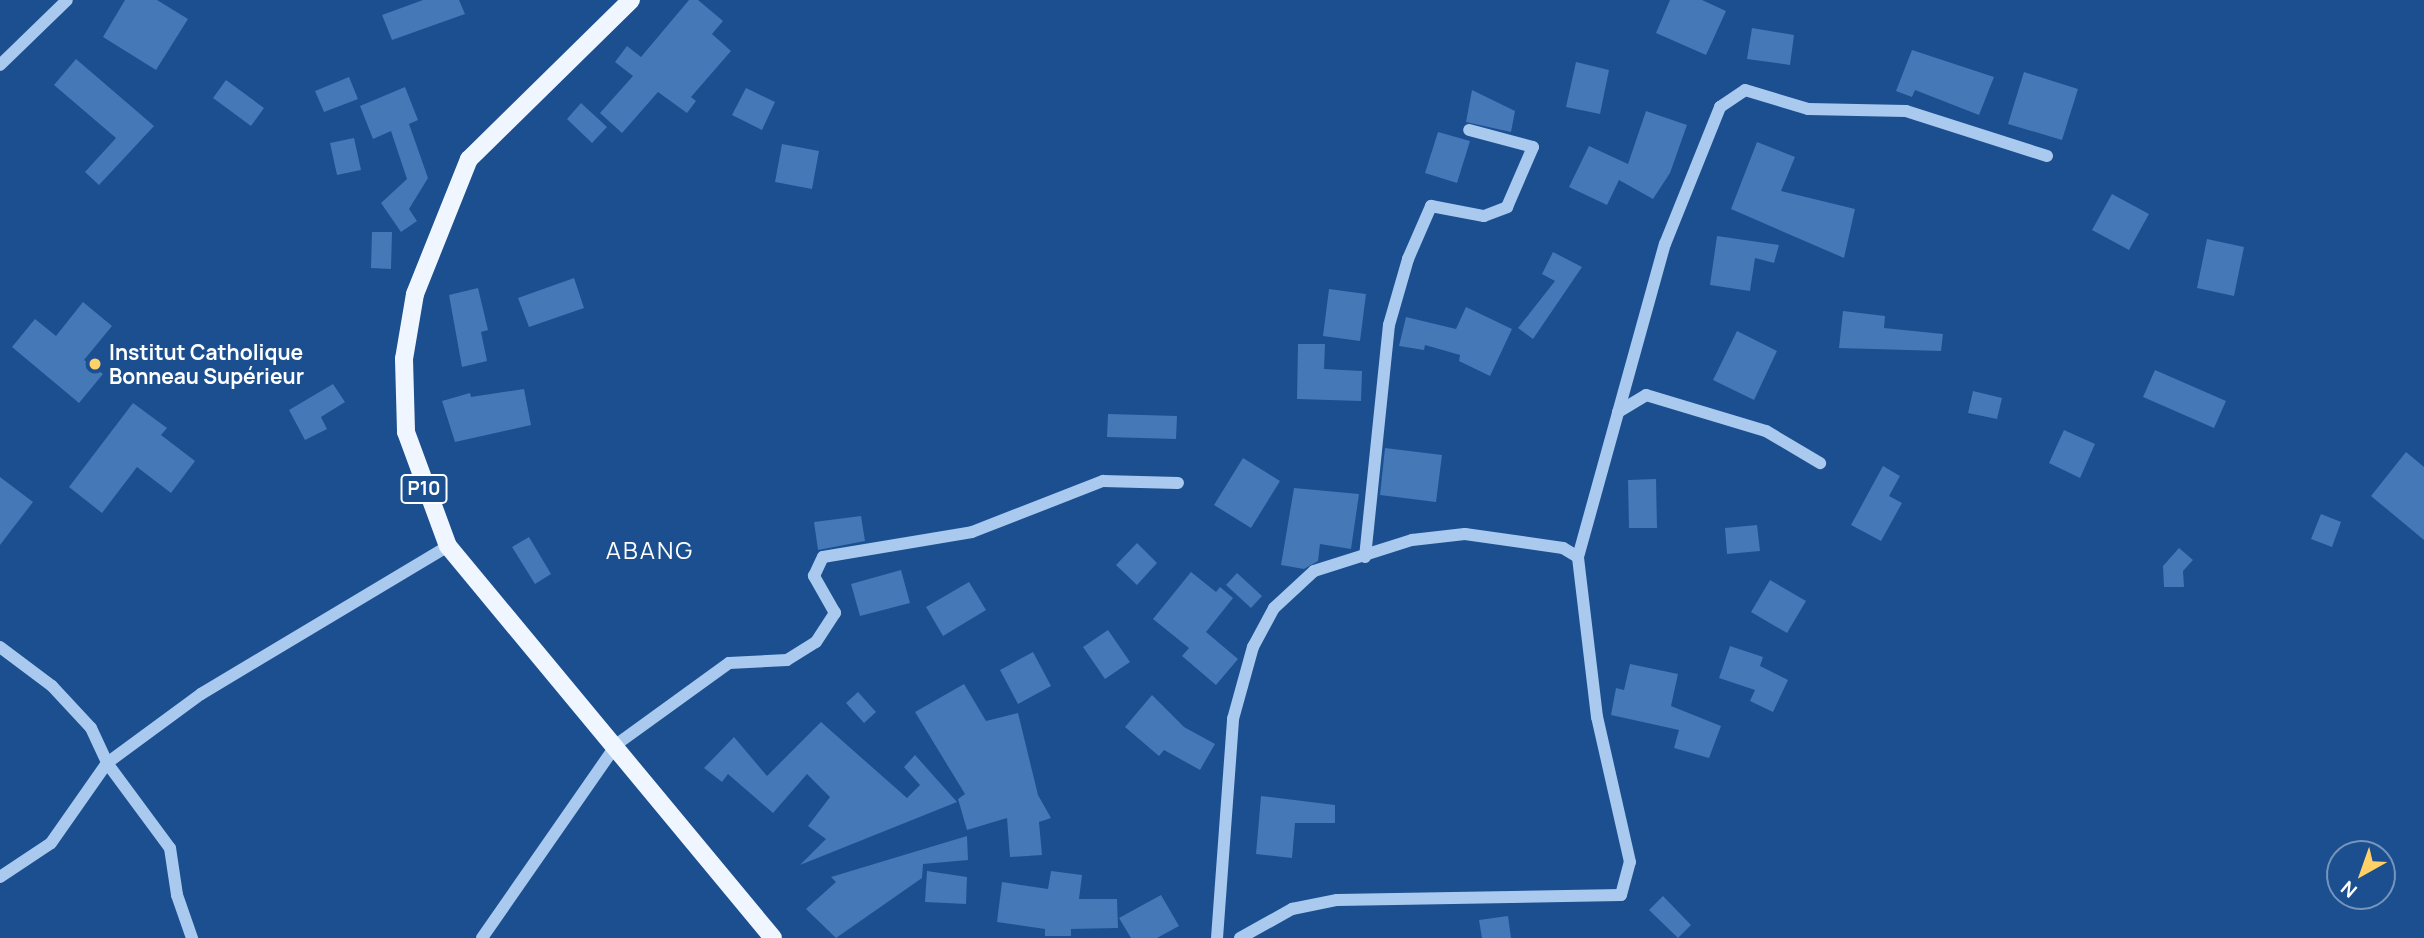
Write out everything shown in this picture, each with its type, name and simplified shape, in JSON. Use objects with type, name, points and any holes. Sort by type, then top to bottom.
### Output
[{"type":"main road","name":"P10","points":[[631,0],[469,159],[415,294],[404,359],[406,432],[448,546],[617,744],[773,938]]},
{"type":"street","points":[[0,65],[67,0]]},
{"type":"street","points":[[1240,938],[1292,909],[1337,900],[1621,895],[1630,862],[1599,730],[1578,556],[1665,244],[1720,107],[1745,90],[1808,109],[1906,111],[2047,156]]},
{"type":"street","points":[[1365,557],[1389,325],[1408,259],[1431,206],[1484,216],[1507,207],[1533,147],[1469,130]]},
{"type":"street","points":[[1617,412],[1646,395],[1766,431],[1821,463]]},
{"type":"street","points":[[482,938],[617,744],[729,663],[787,660],[816,642],[835,613],[814,576],[823,557],[972,532],[1103,481],[1178,483]]},
{"type":"street","points":[[1217,938],[1233,719],[1253,647],[1274,608],[1314,571],[1412,540],[1465,534],[1563,548],[1578,556]]},
{"type":"street","points":[[0,877],[51,843],[107,763],[201,694],[448,546]]},
{"type":"street","points":[[0,647],[52,686],[91,728],[107,763],[170,848],[177,895],[192,938]]},
{"type":"building","points":[[125,0],[157,0],[188,19],[156,70],[103,37]]},
{"type":"building","points":[[423,0],[459,0],[465,14],[392,40],[382,15]]},
{"type":"building","points":[[689,0],[698,0],[723,21],[712,34],[731,51],[691,97],[696,101],[687,113],[658,92],[622,133],[600,113],[633,76],[615,62],[627,46],[641,57]]},
{"type":"building","points":[[1670,0],[1702,0],[1726,11],[1706,55],[1656,33]]},
{"type":"building","points":[[1752,28],[1794,35],[1790,65],[1747,59]]},
{"type":"building","points":[[1912,50],[1994,77],[1979,115],[1915,90],[1912,97],[1896,91]]},
{"type":"building","points":[[76,59],[154,126],[99,185],[85,172],[116,138],[54,85]]},
{"type":"building","points":[[1576,62],[1609,70],[1600,114],[1566,107]]},
{"type":"building","points":[[2024,72],[2078,89],[2062,140],[2008,124]]},
{"type":"building","points":[[349,77],[358,99],[324,112],[315,91]]},
{"type":"building","points":[[226,80],[264,108],[251,126],[213,98]]},
{"type":"building","points":[[405,87],[418,120],[409,124],[428,178],[409,209],[417,221],[401,232],[381,203],[407,179],[391,131],[373,139],[360,106]]},
{"type":"building","points":[[746,88],[775,102],[762,130],[732,115]]},
{"type":"building","points":[[1472,90],[1515,111],[1511,132],[1466,122]]},
{"type":"building","points":[[581,103],[607,127],[592,143],[567,119]]},
{"type":"building","points":[[1646,111],[1687,125],[1670,173],[1653,199],[1619,180],[1607,205],[1569,187],[1589,146],[1628,164]]},
{"type":"building","points":[[1438,132],[1470,141],[1457,183],[1425,173]]},
{"type":"building","points":[[354,138],[361,170],[337,175],[330,143]]},
{"type":"building","points":[[1757,142],[1795,157],[1781,191],[1855,209],[1844,258],[1731,209]]},
{"type":"building","points":[[782,144],[819,151],[812,189],[775,182]]},
{"type":"building","points":[[2112,194],[2149,214],[2129,250],[2092,230]]},
{"type":"building","points":[[372,232],[392,232],[391,269],[371,268]]},
{"type":"building","points":[[1717,236],[1779,245],[1774,263],[1755,258],[1750,291],[1710,285]]},
{"type":"building","points":[[2207,239],[2244,247],[2234,296],[2197,288]]},
{"type":"building","points":[[1553,252],[1582,267],[1533,339],[1518,328],[1555,281],[1542,274]]},
{"type":"building","points":[[574,278],[584,308],[529,327],[518,298]]},
{"type":"building","points":[[478,288],[488,330],[481,332],[487,361],[462,367],[449,295]]},
{"type":"building","points":[[1329,289],[1366,294],[1360,341],[1323,336]]},
{"type":"building","points":[[83,302],[112,326],[84,360],[103,374],[79,403],[12,347],[35,319],[56,336]]},
{"type":"building","points":[[1466,307],[1512,329],[1490,376],[1459,361],[1460,355],[1425,345],[1424,350],[1399,346],[1406,317],[1456,329]]},
{"type":"building","points":[[1843,311],[1885,316],[1884,328],[1943,334],[1941,351],[1839,348]]},
{"type":"building","points":[[1737,331],[1777,351],[1754,400],[1713,380]]},
{"type":"building","points":[[1298,344],[1325,344],[1324,369],[1362,371],[1361,401],[1297,399]]},
{"type":"building","points":[[2155,370],[2226,401],[2214,428],[2143,397]]},
{"type":"building","points":[[333,384],[345,402],[321,417],[327,429],[305,440],[289,410]]},
{"type":"building","points":[[524,389],[531,425],[455,442],[442,401],[470,393],[471,397]]},
{"type":"building","points":[[1973,391],[2002,398],[1997,419],[1968,413]]},
{"type":"building","points":[[133,403],[167,428],[161,435],[195,461],[171,493],[137,467],[102,513],[69,487]]},
{"type":"building","points":[[1108,414],[1177,416],[1176,439],[1107,437]]},
{"type":"building","points":[[2064,430],[2095,444],[2080,478],[2049,463]]},
{"type":"building","points":[[1385,448],[1442,455],[1436,502],[1380,495]]},
{"type":"building","points":[[2406,452],[2424,467],[2424,540],[2371,496]]},
{"type":"building","points":[[1243,458],[1280,481],[1251,528],[1214,505]]},
{"type":"building","points":[[1883,466],[1900,476],[1889,496],[1902,503],[1881,541],[1851,525]]},
{"type":"building","points":[[0,477],[33,502],[0,545]]},
{"type":"building","points":[[1656,479],[1657,528],[1629,528],[1628,480]]},
{"type":"building","points":[[1294,488],[1359,494],[1351,549],[1320,544],[1318,561],[1304,569],[1281,565]]},
{"type":"building","points":[[2321,514],[2341,522],[2332,547],[2311,539]]},
{"type":"building","points":[[861,516],[865,541],[818,550],[814,522]]},
{"type":"building","points":[[1757,525],[1760,551],[1727,554],[1725,528]]},
{"type":"building","points":[[529,537],[551,574],[535,584],[512,547]]},
{"type":"building","points":[[1137,543],[1157,563],[1137,585],[1116,565]]},
{"type":"building","points":[[2179,548],[2193,560],[2183,571],[2184,587],[2164,587],[2163,566]]},
{"type":"building","points":[[901,570],[910,603],[860,616],[851,584]]},
{"type":"building","points":[[1191,572],[1216,592],[1220,587],[1233,598],[1206,632],[1238,659],[1216,685],[1182,656],[1189,648],[1153,619]]},
{"type":"building","points":[[1237,573],[1262,596],[1251,608],[1226,585]]},
{"type":"building","points":[[1770,580],[1806,601],[1787,633],[1751,612]]},
{"type":"building","points":[[969,582],[986,610],[943,636],[926,607]]},
{"type":"building","points":[[1108,630],[1130,662],[1105,679],[1083,647]]},
{"type":"building","points":[[1730,646],[1763,657],[1760,666],[1788,680],[1773,712],[1750,701],[1755,690],[1719,678]]},
{"type":"building","points":[[1033,652],[1051,686],[1018,704],[1000,670]]},
{"type":"building","points":[[1630,664],[1678,674],[1671,706],[1721,726],[1709,758],[1674,748],[1679,730],[1611,715],[1616,688],[1624,690]]},
{"type":"building","points":[[964,684],[986,721],[1018,713],[1038,795],[1051,818],[1039,822],[1042,855],[1010,857],[1007,818],[967,830],[958,799],[965,794],[915,712]]},
{"type":"building","points":[[858,692],[876,712],[864,723],[846,703]]},
{"type":"building","points":[[1152,695],[1184,727],[1215,744],[1200,770],[1164,750],[1159,756],[1125,727]]},
{"type":"building","points":[[821,722],[907,798],[920,785],[904,767],[915,755],[957,802],[800,865],[826,839],[808,826],[830,797],[807,774],[773,813],[728,774],[722,782],[704,768],[734,737],[767,776]]},
{"type":"building","points":[[1261,796],[1335,805],[1335,823],[1295,823],[1292,858],[1256,854]]},
{"type":"building","points":[[967,836],[968,860],[923,864],[922,878],[836,938],[806,909],[836,882],[831,877]]},
{"type":"building","points":[[927,871],[967,877],[966,904],[925,902]]},
{"type":"building","points":[[1051,871],[1082,875],[1079,899],[1117,899],[1118,928],[1071,929],[1071,936],[1045,936],[1045,929],[997,922],[1002,882],[1048,889]]},
{"type":"building","points":[[1161,895],[1179,926],[1157,938],[1131,938],[1119,918]]},
{"type":"building","points":[[1663,896],[1691,925],[1678,938],[1649,910]]},
{"type":"building","points":[[1508,916],[1511,938],[1482,938],[1479,920]]},
{"type":"place","name":"Institut Catholique Bonneau Supérieur","points":[[95,364]]},
{"type":"district","name":"ABANG","points":[[650,550]]}]
